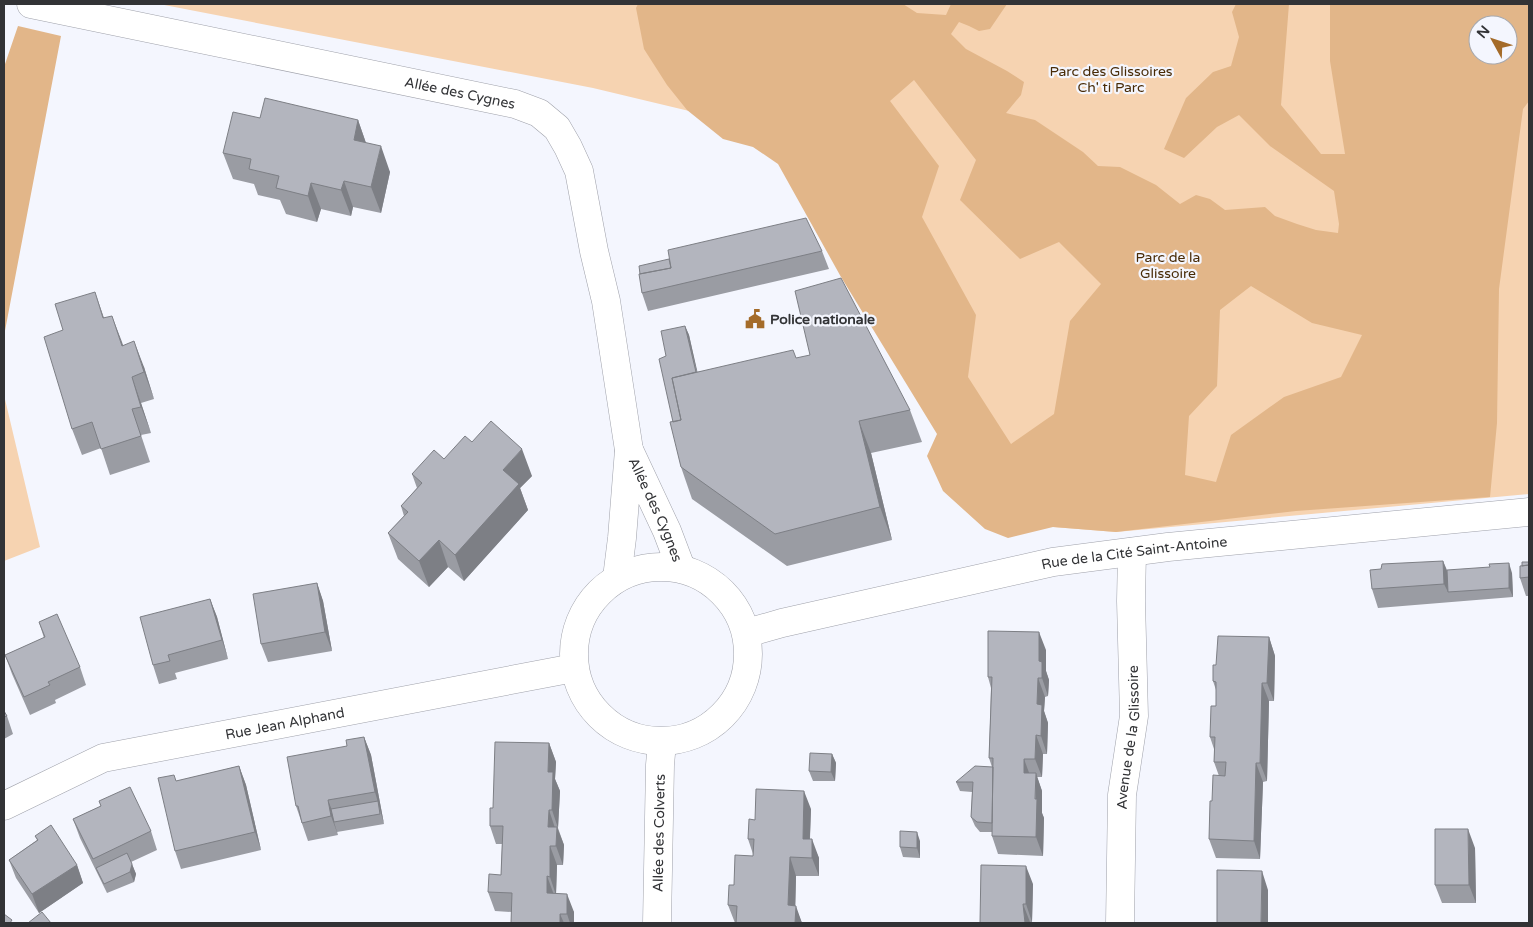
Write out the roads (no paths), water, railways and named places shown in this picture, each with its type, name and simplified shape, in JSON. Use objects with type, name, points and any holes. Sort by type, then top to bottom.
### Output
[{"type":"street","name":"Allée des Cygnes","points":[[31,4],[516,104],[539,113],[557,128],[568,146],[579,171],[594,251],[606,301],[629,450],[617,578]]},
{"type":"street","name":"Allée des Cygnes","points":[[629,450],[667,531],[681,568]]},
{"type":"street","name":"Rue de la Cité Saint-Antoine","points":[[747,632],[1037,565],[1168,547],[1529,512]]},
{"type":"street","name":"Avenue de la Glissoire","points":[[1120,923],[1122,795],[1134,716],[1131,601],[1132,552]]},
{"type":"street","points":[[650,567],[681,568],[711,581],[734,603],[747,632],[748,672],[731,708],[700,733],[662,742],[631,737],[604,721],[585,697],[574,668],[576,633],[591,602],[617,578],[650,567]]},
{"type":"street","name":"Rue Jean Alphand","points":[[4,806],[103,758],[574,668]]},
{"type":"street","name":"Allée des Colverts","points":[[657,923],[662,742]]},
{"type":"place","name":"Police nationale","points":[[755,319]]},
{"type":"park label","name":"Parc des Glissoires Ch' ti Parc","points":[[1111,79]]},
{"type":"park label","name":"Parc de la Glissoire","points":[[1168,266]]}]
